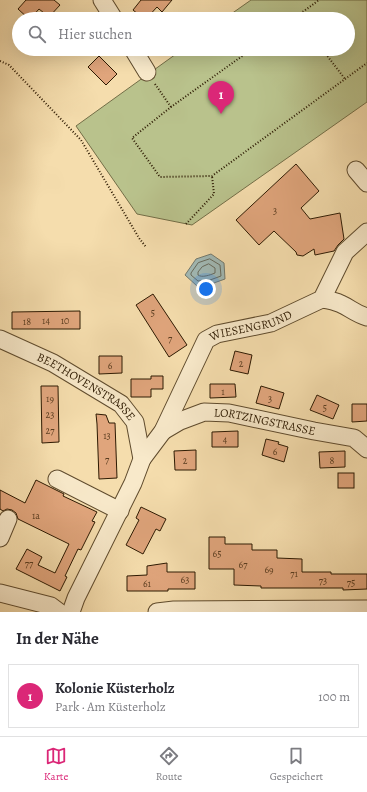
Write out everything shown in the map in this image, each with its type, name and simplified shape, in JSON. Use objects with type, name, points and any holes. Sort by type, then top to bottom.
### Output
[{"type":"street","points":[[102,0],[110,12]]},
{"type":"street","points":[[137,56],[147,72]]},
{"type":"street","points":[[356,170],[367,183]]},
{"type":"street","points":[[367,232],[345,252],[322,299],[340,303],[359,315],[367,317]]},
{"type":"street","name":"WIESENGRUND","points":[[142,459],[163,431],[206,340],[217,334],[272,323],[322,299]]},
{"type":"street","name":"BEETHOVENSTRASSE","points":[[0,339],[53,363],[121,404],[135,422],[142,459]]},
{"type":"street","name":"LORTZINGSTRASSE","points":[[163,431],[180,421],[204,412],[229,413],[354,438],[367,449]]},
{"type":"street","points":[[71,612],[76,598],[133,483],[142,459]]},
{"type":"street","points":[[58,479],[120,511]]},
{"type":"street","points":[[0,538],[8,519]]},
{"type":"street","points":[[0,593],[51,606],[59,612]]},
{"type":"street","points":[[157,612],[367,609]]},
{"type":"path","points":[[302,12],[319,0]]},
{"type":"path","points":[[242,56],[171,107],[132,138],[160,177],[212,176],[367,63]]},
{"type":"path","points":[[327,56],[345,79]]},
{"type":"path","points":[[0,61],[9,65],[81,140],[136,233],[146,247]]},
{"type":"path","points":[[147,72],[171,107]]},
{"type":"path","points":[[186,224],[214,194],[212,176]]},
{"type":"green space","points":[[251,0],[367,0],[367,102],[192,225],[137,214],[76,126],[173,56],[355,56],[355,12],[234,12]]},
{"type":"water","points":[[211,254],[224,263],[225,279],[211,284],[197,286],[185,275],[196,259]]},
{"type":"building","points":[[26,0],[54,0],[60,5],[54,12],[43,12],[39,9],[36,12],[21,12],[18,9]]},
{"type":"building","points":[[141,0],[172,0],[162,12],[157,7],[152,12],[135,12],[133,10]]},
{"type":"building","points":[[99,56],[117,74],[106,85],[88,67]]},
{"type":"building","points":[[296,164],[319,191],[301,208],[310,219],[340,213],[344,239],[334,251],[315,255],[314,249],[303,256],[297,255],[296,252],[274,231],[259,245],[236,220]]},
{"type":"building","points":[[153,294],[187,345],[169,357],[136,305]]},
{"type":"building","points":[[80,311],[80,329],[12,329],[12,312]]},
{"type":"building","points":[[235,351],[252,355],[248,374],[230,370]]},
{"type":"building","points":[[99,356],[122,356],[122,373],[99,374]]},
{"type":"building","points":[[151,376],[163,376],[163,389],[151,389],[151,397],[131,397],[131,379],[151,379]]},
{"type":"building","points":[[210,384],[235,384],[236,397],[210,398]]},
{"type":"building","points":[[41,386],[58,386],[59,442],[42,443]]},
{"type":"building","points":[[261,386],[284,393],[279,409],[256,403]]},
{"type":"building","points":[[317,395],[339,405],[333,419],[310,410]]},
{"type":"building","points":[[352,404],[367,404],[367,421],[352,422]]},
{"type":"building","points":[[96,414],[106,415],[109,423],[115,423],[117,478],[99,479]]},
{"type":"building","points":[[238,431],[238,447],[212,447],[212,432]]},
{"type":"building","points":[[266,439],[279,442],[278,444],[288,447],[284,462],[262,455]]},
{"type":"building","points":[[196,450],[196,470],[175,470],[174,451]]},
{"type":"building","points":[[345,451],[345,467],[320,468],[319,452]]},
{"type":"building","points":[[338,473],[354,473],[354,488],[338,488]]},
{"type":"building","points":[[36,480],[64,494],[63,496],[97,512],[92,521],[95,522],[81,550],[78,549],[65,576],[67,577],[60,591],[16,569],[27,549],[42,557],[38,565],[55,573],[69,544],[18,519],[16,513],[12,510],[7,509],[3,511],[0,509],[0,490],[25,503]]},
{"type":"building","points":[[141,507],[166,519],[160,531],[156,529],[143,554],[126,545],[139,520],[136,518]]},
{"type":"building","points":[[209,537],[225,537],[225,544],[252,544],[252,550],[277,550],[277,558],[302,559],[302,572],[367,574],[367,589],[343,590],[343,588],[261,588],[261,586],[234,585],[234,569],[209,569]]},
{"type":"building","points":[[167,563],[167,572],[195,572],[195,589],[168,589],[168,591],[127,591],[127,576],[147,575],[147,566]]},
{"type":"place","name":"Kolonie Küsterholz","points":[[221,114]]}]
